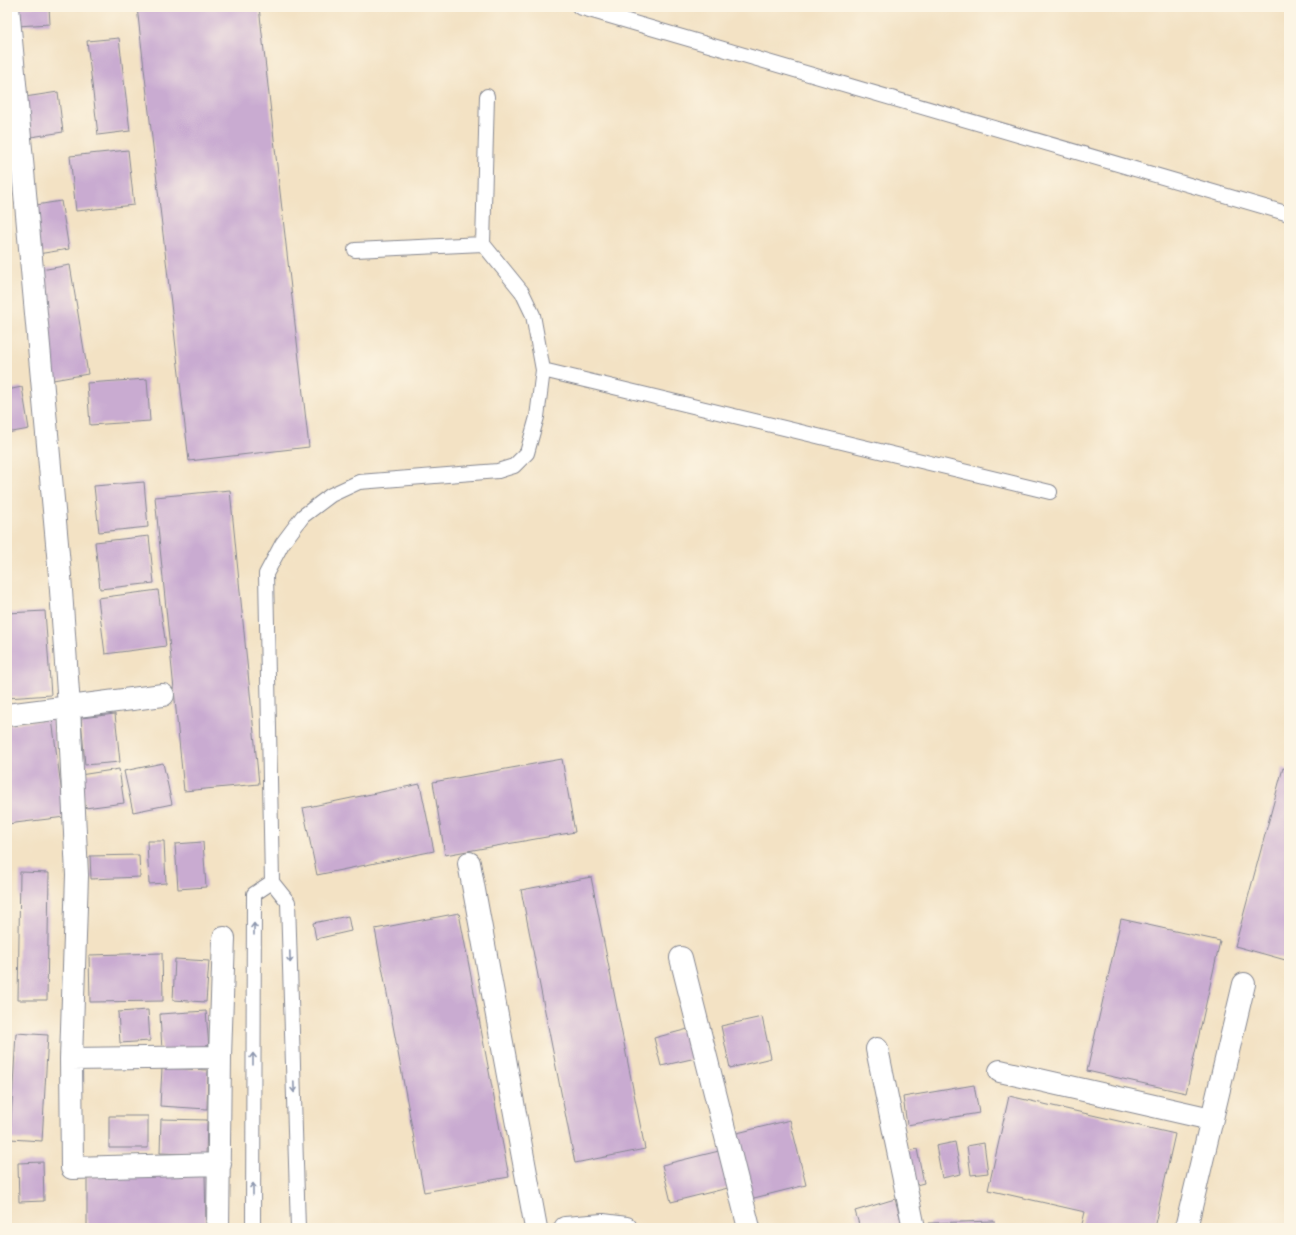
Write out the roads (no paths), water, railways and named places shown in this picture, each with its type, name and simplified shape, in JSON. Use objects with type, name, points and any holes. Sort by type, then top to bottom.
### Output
[{"type":"street","points":[[8,7],[60,576],[69,707],[77,875],[71,1059],[72,1168],[220,1164]]},
{"type":"street","points":[[7,715],[163,695]]},
{"type":"street","points":[[468,863],[536,1228]]},
{"type":"street","points":[[218,1228],[220,1164],[220,1057],[224,938]]},
{"type":"street","points":[[681,958],[749,1228]]},
{"type":"street","points":[[1186,1228],[1244,984]]},
{"type":"street","points":[[878,1049],[914,1228]]},
{"type":"street","points":[[71,1059],[220,1057]]},
{"type":"street","points":[[1000,1071],[1211,1119]]},
{"type":"street","points":[[565,1228],[603,1225],[626,1228]]},
{"type":"lane","points":[[579,7],[1289,214]]},
{"type":"lane","points":[[298,1228],[288,902],[272,882],[266,574],[282,544],[303,516],[331,495],[358,482],[498,471],[514,466],[527,453],[537,417],[543,370],[533,315],[522,292],[483,244],[487,96]]},
{"type":"lane","points":[[355,250],[483,244]]},
{"type":"lane","points":[[543,370],[1050,492]]},
{"type":"lane","points":[[254,1228],[254,894],[272,882]]}]
